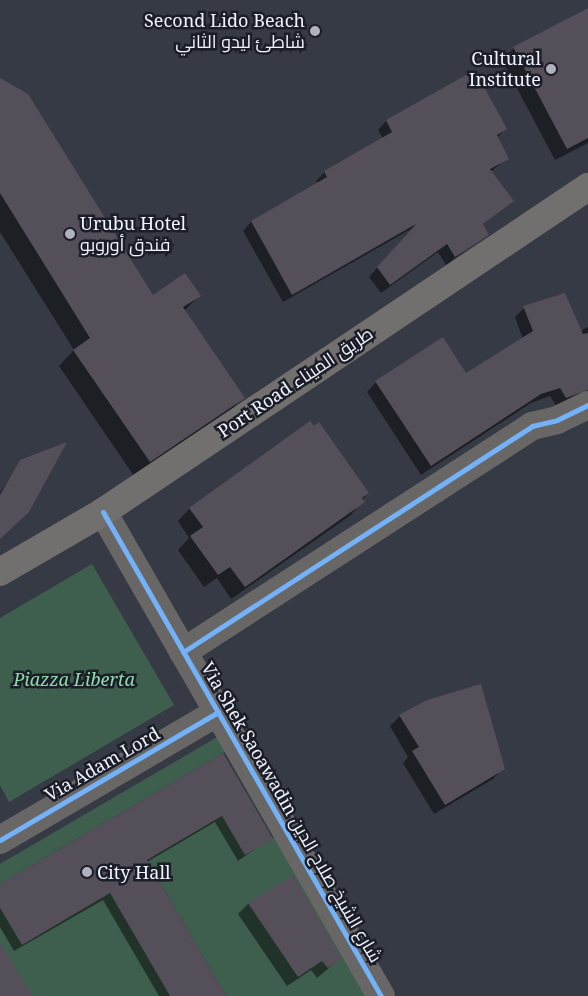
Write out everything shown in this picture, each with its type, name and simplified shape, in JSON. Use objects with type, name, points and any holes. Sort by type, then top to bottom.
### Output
[{"type":"main road","name":"Port Road طريق الميناء","points":[[0,572],[103,512],[588,187]]},
{"type":"street","points":[[184,652],[532,426],[558,420],[588,405]]},
{"type":"street","name":"Via Shek Saoawadin شارع الشيخ صلاح الدين","points":[[103,512],[381,996]]},
{"type":"street","name":"Via Adam Lord","points":[[0,840],[218,712]]},
{"type":"green space","name":"Piazza Liberta","points":[[92,564],[174,705],[9,802],[0,785],[0,618]]},
{"type":"green space","points":[[231,729],[389,996],[226,996],[147,860],[222,816],[245,854],[285,831],[235,746],[0,884],[0,864]]},
{"type":"green space","points":[[110,893],[170,996],[0,996],[0,908],[22,945]]},
{"type":"building","name":"Cultural Institute","points":[[588,8],[588,138],[567,149],[513,47]]},
{"type":"building","points":[[475,70],[507,129],[497,135],[509,159],[490,169],[514,201],[483,224],[489,235],[455,257],[447,244],[390,285],[377,267],[416,224],[292,295],[251,221],[327,177],[324,171],[392,132],[386,120]]},
{"type":"building","points":[[0,78],[28,94],[153,295],[185,273],[201,296],[183,307],[245,398],[150,462],[73,350],[90,338],[0,193]]},
{"type":"building","points":[[565,293],[583,334],[588,333],[588,390],[566,398],[560,388],[541,394],[431,466],[375,381],[443,337],[466,373],[533,331],[523,306]]},
{"type":"building","points":[[310,421],[314,426],[319,422],[369,493],[362,498],[365,502],[245,587],[230,567],[218,575],[190,536],[203,527],[189,508]]},
{"type":"building","points":[[67,442],[29,512],[0,539],[0,495],[20,460]]},
{"type":"building","points":[[481,684],[505,769],[445,805],[412,751],[419,747],[399,715],[427,700]]},
{"type":"building","name":"City Hall","points":[[223,753],[273,839],[245,855],[222,816],[147,860],[226,996],[170,996],[110,893],[22,945],[0,908],[0,884]]},
{"type":"building","points":[[293,875],[342,959],[328,968],[322,961],[298,977],[248,903]]},
{"type":"building","points":[[0,942],[32,996],[0,996]]},
{"type":"cycle path","points":[[183,652],[532,426],[557,420],[588,405]]},
{"type":"cycle path","points":[[103,512],[381,996]]},
{"type":"cycle path","points":[[0,840],[218,712]]},
{"type":"place","name":"Second Lido Beach شاطئ ليدو الثاني","points":[[315,31]]},
{"type":"place","name":"Cultural Institute","points":[[551,69]]},
{"type":"place","name":"Urubu Hotel فندق أوروبو","points":[[70,234]]},
{"type":"place","name":"City Hall","points":[[87,872]]}]
